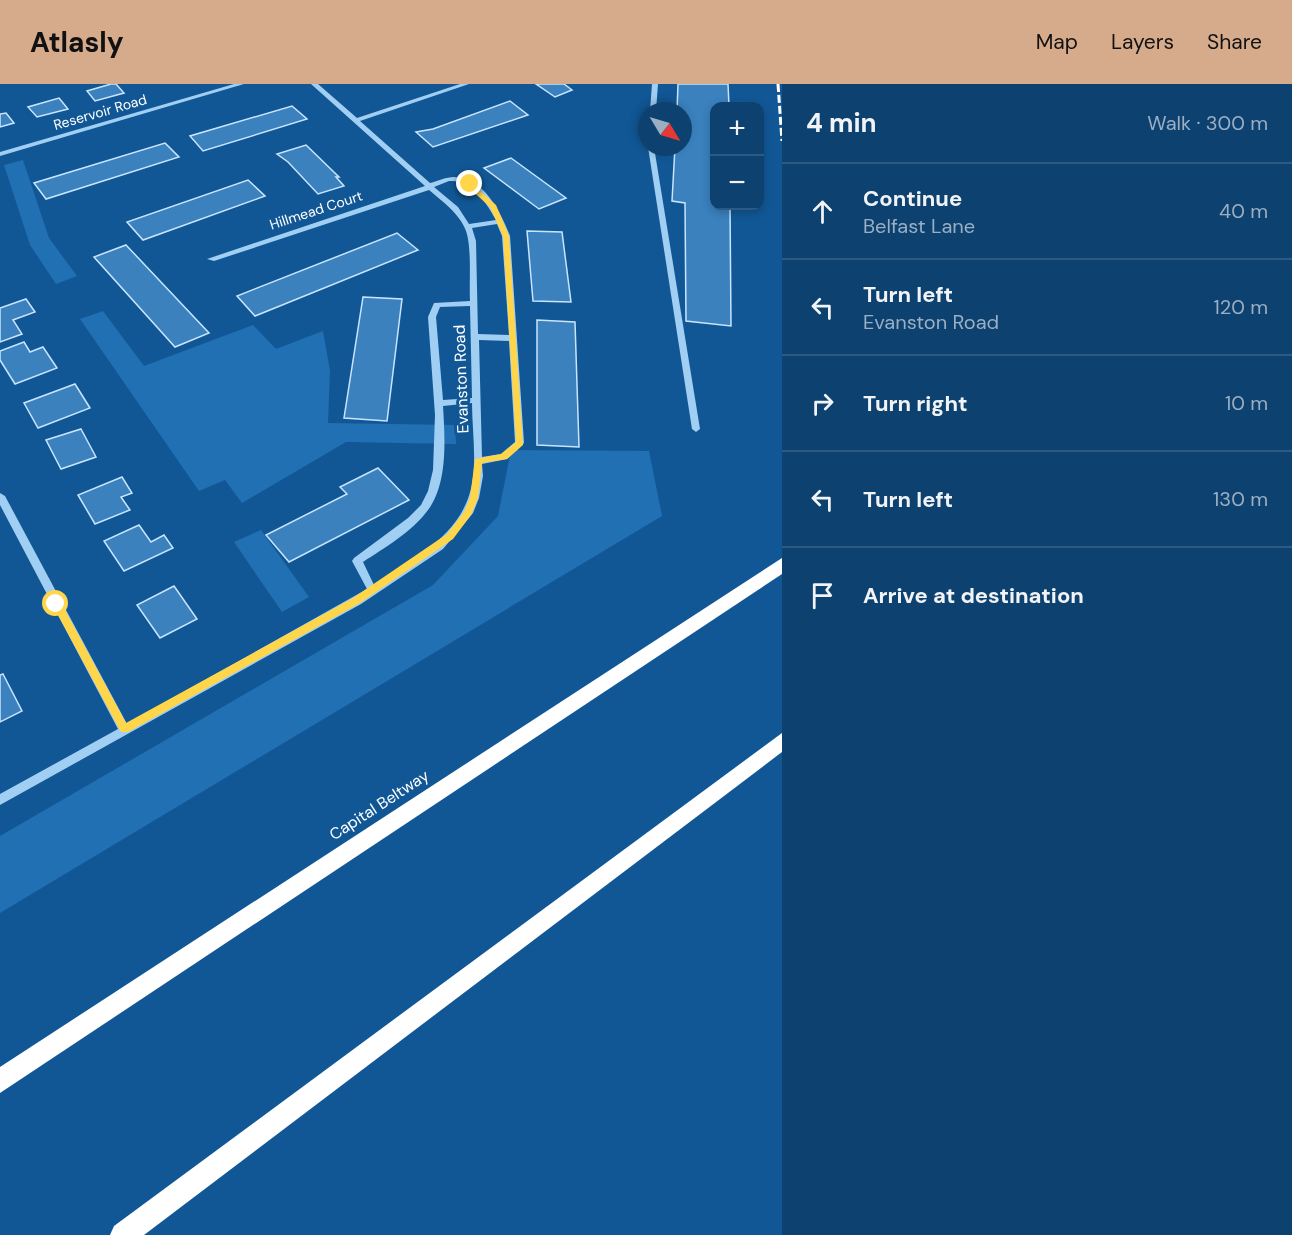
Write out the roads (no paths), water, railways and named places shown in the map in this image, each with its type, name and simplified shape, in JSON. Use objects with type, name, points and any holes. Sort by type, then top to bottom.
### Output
[{"type":"highway","name":"Capital Beltway","points":[[0,1081],[782,565]]},
{"type":"highway","points":[[123,1235],[782,741]]},
{"type":"street","name":"Reservoir Road","points":[[0,154],[241,84]]},
{"type":"street","name":"Evanston Road","points":[[0,800],[372,590],[440,546],[468,513],[474,498],[478,461],[472,241],[467,225],[455,208],[429,187],[358,120],[314,84]]},
{"type":"street","points":[[358,120],[466,84]]},
{"type":"street","points":[[654,102],[655,84]]},
{"type":"street","points":[[652,156],[696,429]]},
{"type":"street","name":"Hillmead Court","points":[[211,259],[454,178],[461,180],[493,206],[501,221]]},
{"type":"street","points":[[467,225],[501,221],[508,253],[520,443],[504,457],[478,461]]},
{"type":"street","points":[[372,590],[357,561],[426,507],[434,488],[439,436],[432,317],[437,305],[474,303]]},
{"type":"street","points":[[475,338],[513,338]]},
{"type":"street","points":[[437,404],[477,400]]},
{"type":"street","points":[[0,496],[124,729]]},
{"type":"railway","points":[[778,84],[782,141]]}]
